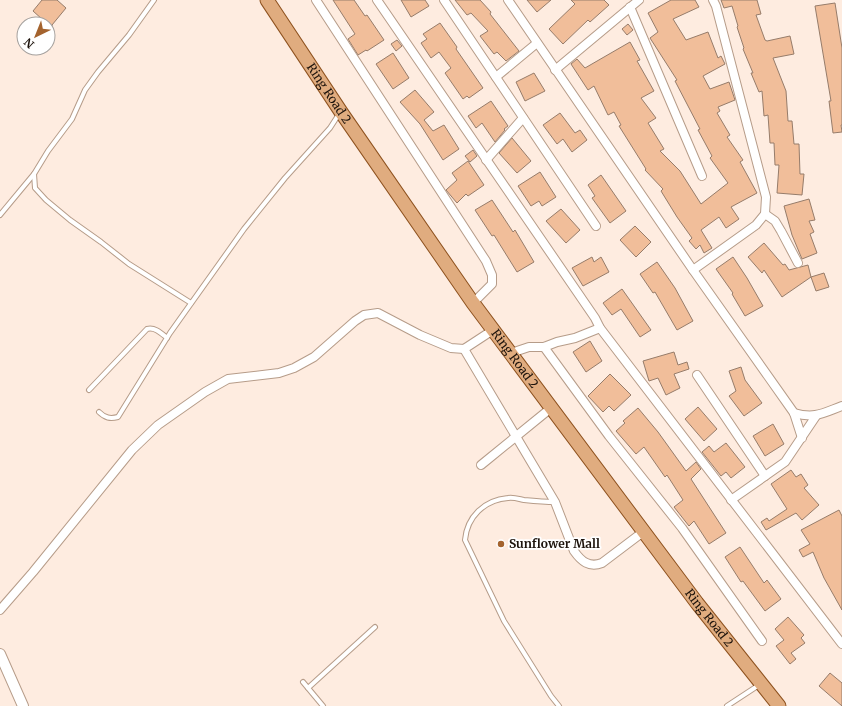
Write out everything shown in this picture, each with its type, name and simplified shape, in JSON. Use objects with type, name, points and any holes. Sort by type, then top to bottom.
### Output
[{"type":"main road","name":"Ring Road 2","points":[[267,0],[341,112],[473,303],[643,532],[779,706]]},
{"type":"street","points":[[316,0],[486,261],[492,275],[492,284],[473,303]]},
{"type":"street","points":[[377,0],[600,328],[842,644]]},
{"type":"street","points":[[444,0],[596,226]]},
{"type":"street","points":[[508,0],[693,270],[794,413],[802,438]]},
{"type":"street","points":[[555,70],[639,0]]},
{"type":"street","points":[[693,270],[756,225],[765,214],[766,197],[716,6],[712,0]]},
{"type":"street","points":[[630,7],[702,176]]},
{"type":"street","points":[[496,77],[537,43]]},
{"type":"street","points":[[486,160],[523,118]]},
{"type":"street","points":[[765,214],[775,221],[798,263]]},
{"type":"street","points":[[0,610],[33,572],[132,450],[158,425],[205,392],[228,379],[279,374],[294,368],[314,357],[364,315],[378,313],[420,335],[451,348],[464,349],[494,330]]},
{"type":"street","points":[[511,353],[529,347],[544,347],[575,338],[600,328]]},
{"type":"street","points":[[544,347],[609,436],[682,528],[762,641]]},
{"type":"street","points":[[464,349],[555,502],[574,551],[584,562],[596,565],[602,562],[643,532]]},
{"type":"street","points":[[697,375],[765,476]]},
{"type":"street","points":[[794,413],[804,416],[816,416],[842,406]]},
{"type":"street","points":[[481,465],[552,408]]},
{"type":"street","points":[[731,500],[785,462],[816,416]]},
{"type":"street","points":[[0,654],[23,706]]},
{"type":"lane","points":[[0,215],[34,174],[48,151],[72,119],[85,90],[129,35],[154,0]]},
{"type":"lane","points":[[99,412],[103,416],[111,419],[118,417],[167,338],[252,219],[285,178],[330,128],[341,112]]},
{"type":"lane","points":[[34,174],[35,188],[46,200],[64,215],[129,264],[191,303]]},
{"type":"lane","points":[[89,390],[147,329],[151,328],[167,338]]},
{"type":"lane","points":[[555,502],[509,498],[496,501],[478,509],[466,532],[465,540],[504,621],[551,696],[559,706]]},
{"type":"lane","points":[[308,688],[375,627]]},
{"type":"lane","points":[[303,682],[323,706]]},
{"type":"lane","points":[[727,706],[761,683]]},
{"type":"building","points":[[42,0],[57,0],[66,8],[56,20],[56,16],[39,16],[33,11]]},
{"type":"building","points":[[333,0],[354,0],[365,16],[367,15],[384,40],[358,55],[348,39],[355,34]]},
{"type":"building","points":[[401,0],[425,0],[429,6],[411,17]]},
{"type":"building","points":[[455,0],[480,0],[491,12],[490,14],[519,51],[506,61],[497,52],[494,54],[480,36],[488,31],[471,13],[467,15]]},
{"type":"building","points":[[527,0],[551,0],[537,12]]},
{"type":"building","points":[[571,0],[604,0],[609,5],[590,22],[588,20],[563,44],[549,29],[575,4]]},
{"type":"building","points":[[671,0],[695,0],[699,7],[673,19],[686,40],[708,32],[718,58],[721,56],[725,64],[703,76],[710,89],[729,82],[735,100],[718,107],[720,111],[717,113],[730,135],[727,137],[743,160],[740,162],[757,193],[731,207],[739,219],[726,228],[719,217],[701,230],[712,248],[704,253],[700,245],[696,249],[689,241],[692,238],[661,191],[663,189],[645,170],[646,169],[619,126],[621,125],[614,112],[608,115],[594,86],[588,90],[571,64],[577,59],[585,68],[630,42],[640,60],[637,61],[654,91],[641,98],[656,118],[648,123],[664,149],[660,151],[680,171],[701,204],[728,183],[710,158],[712,156],[675,81],[677,80],[650,38],[658,32],[648,13]]},
{"type":"building","points":[[721,0],[757,0],[761,14],[756,15],[765,40],[767,41],[790,36],[794,54],[773,58],[786,91],[788,121],[792,121],[794,144],[799,144],[800,174],[804,174],[802,195],[777,193],[779,165],[775,165],[774,143],[770,143],[768,115],[764,116],[762,91],[759,92],[751,73],[753,73],[743,49],[744,48],[732,6],[724,8]]},
{"type":"building","points":[[835,3],[842,48],[842,132],[833,133],[829,101],[831,101],[815,6]]},
{"type":"building","points":[[440,23],[483,88],[469,98],[467,96],[463,99],[445,73],[451,68],[439,52],[431,58],[421,43],[427,39],[423,34]]},
{"type":"building","points":[[628,24],[633,30],[627,35],[622,29]]},
{"type":"building","points":[[397,40],[402,46],[396,51],[391,44]]},
{"type":"building","points":[[393,53],[409,78],[393,89],[376,64]]},
{"type":"building","points":[[534,73],[545,91],[525,101],[516,82]]},
{"type":"building","points":[[415,90],[434,112],[424,120],[433,131],[444,125],[459,149],[443,160],[420,124],[400,102]]},
{"type":"building","points":[[491,101],[508,126],[504,129],[505,130],[495,142],[482,123],[476,128],[468,116]]},
{"type":"building","points":[[560,113],[575,133],[580,130],[587,140],[572,152],[563,139],[557,144],[543,125]]},
{"type":"building","points":[[512,138],[531,161],[517,173],[499,153]]},
{"type":"building","points":[[473,150],[477,156],[470,162],[465,156]]},
{"type":"building","points":[[468,161],[484,185],[468,196],[466,194],[457,203],[446,190],[457,180],[452,173]]},
{"type":"building","points":[[540,172],[556,197],[542,206],[539,201],[531,206],[518,186]]},
{"type":"building","points":[[601,175],[626,211],[610,223],[592,198],[595,196],[588,185]]},
{"type":"building","points":[[809,199],[815,220],[809,221],[814,232],[810,234],[817,253],[802,259],[792,235],[784,206]]},
{"type":"building","points":[[492,200],[513,232],[515,230],[534,262],[517,272],[494,235],[492,236],[475,210]]},
{"type":"building","points":[[561,209],[580,230],[566,243],[546,221]]},
{"type":"building","points":[[635,226],[651,242],[636,257],[620,240]]},
{"type":"building","points":[[764,243],[789,270],[808,265],[811,277],[782,297],[764,270],[762,273],[748,257]]},
{"type":"building","points":[[592,257],[594,262],[601,257],[609,272],[583,286],[572,268]]},
{"type":"building","points":[[733,257],[763,306],[745,316],[732,294],[733,293],[716,269]]},
{"type":"building","points":[[657,262],[675,288],[693,321],[677,330],[655,292],[653,293],[640,274]]},
{"type":"building","points":[[824,273],[829,287],[816,291],[811,277]]},
{"type":"building","points":[[622,289],[651,330],[640,337],[621,309],[612,315],[603,303]]},
{"type":"building","points":[[590,341],[602,361],[586,372],[573,352]]},
{"type":"building","points":[[674,352],[678,365],[687,362],[689,369],[674,374],[680,388],[666,395],[658,378],[649,381],[643,361]]},
{"type":"building","points":[[741,367],[745,380],[762,403],[744,416],[729,396],[736,391],[729,371]]},
{"type":"building","points":[[610,374],[631,395],[614,411],[609,406],[603,412],[588,396]]},
{"type":"building","points":[[698,407],[717,429],[704,441],[685,419]]},
{"type":"building","points":[[638,408],[658,432],[686,471],[696,462],[701,469],[691,479],[726,533],[709,544],[694,521],[689,526],[674,507],[683,500],[667,475],[665,477],[644,447],[636,454],[616,431],[625,423],[623,421]]},
{"type":"building","points":[[773,424],[784,444],[765,456],[753,436]]},
{"type":"building","points":[[726,443],[745,467],[731,478],[726,472],[721,476],[702,452],[709,446],[714,452]]},
{"type":"building","points":[[791,470],[796,477],[801,474],[808,485],[804,488],[819,505],[802,520],[796,513],[766,530],[761,522],[767,518],[769,521],[787,509],[771,484]]},
{"type":"building","points":[[839,510],[842,516],[842,610],[824,578],[813,552],[803,557],[799,550],[810,544],[801,530]]},
{"type":"building","points":[[740,547],[764,583],[767,580],[781,599],[765,611],[743,581],[741,582],[725,557]]},
{"type":"building","points":[[788,617],[804,635],[801,638],[805,643],[791,653],[796,659],[790,664],[776,646],[784,640],[775,629]]},
{"type":"building","points":[[830,673],[842,683],[842,706],[819,686]]},
{"type":"place","name":"Sunflower Mall","points":[[501,544]]}]
